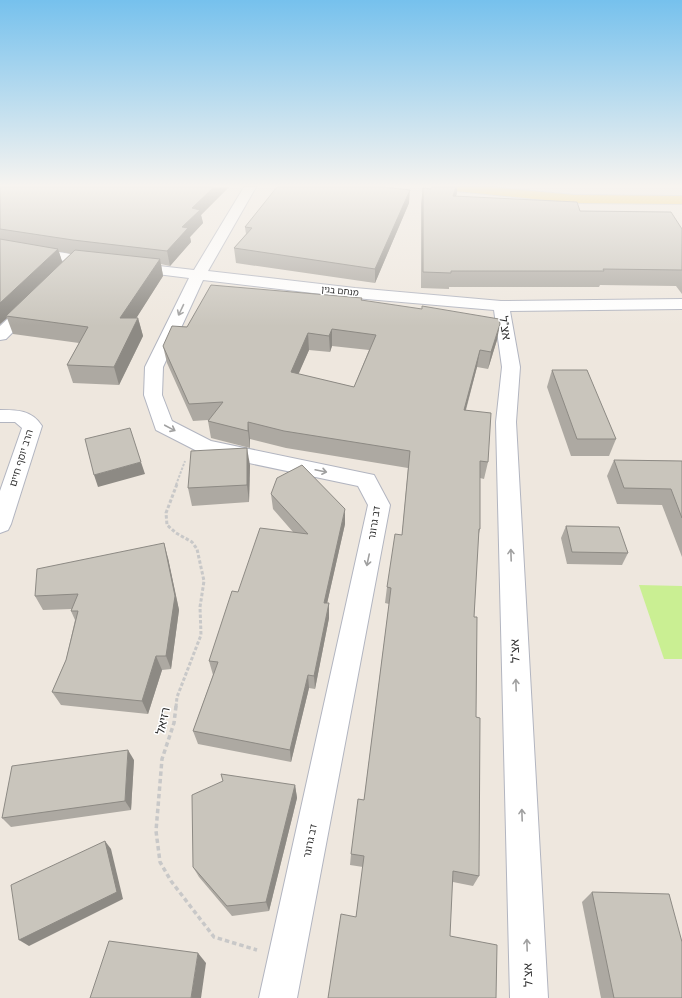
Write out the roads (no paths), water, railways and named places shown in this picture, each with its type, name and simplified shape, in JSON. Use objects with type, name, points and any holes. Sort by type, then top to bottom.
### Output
[{"type":"street","name":"דב גרונר","points":[[223,234],[198,275],[154,367],[153,395],[163,425],[206,447],[366,480],[379,504],[278,998]]},
{"type":"street","points":[[0,247],[72,265],[107,263]]},
{"type":"street","name":"מנחם בגין","points":[[122,265],[355,293],[501,306],[678,304]]},
{"type":"street","points":[[0,335],[44,292]]},
{"type":"street","points":[[678,304],[682,319]]},
{"type":"street","name":"אצ\"ל","points":[[501,306],[511,367],[506,422],[529,998]]},
{"type":"street","name":"הרב יוסף חיים","points":[[0,416],[20,416],[32,426],[0,524]]}]
